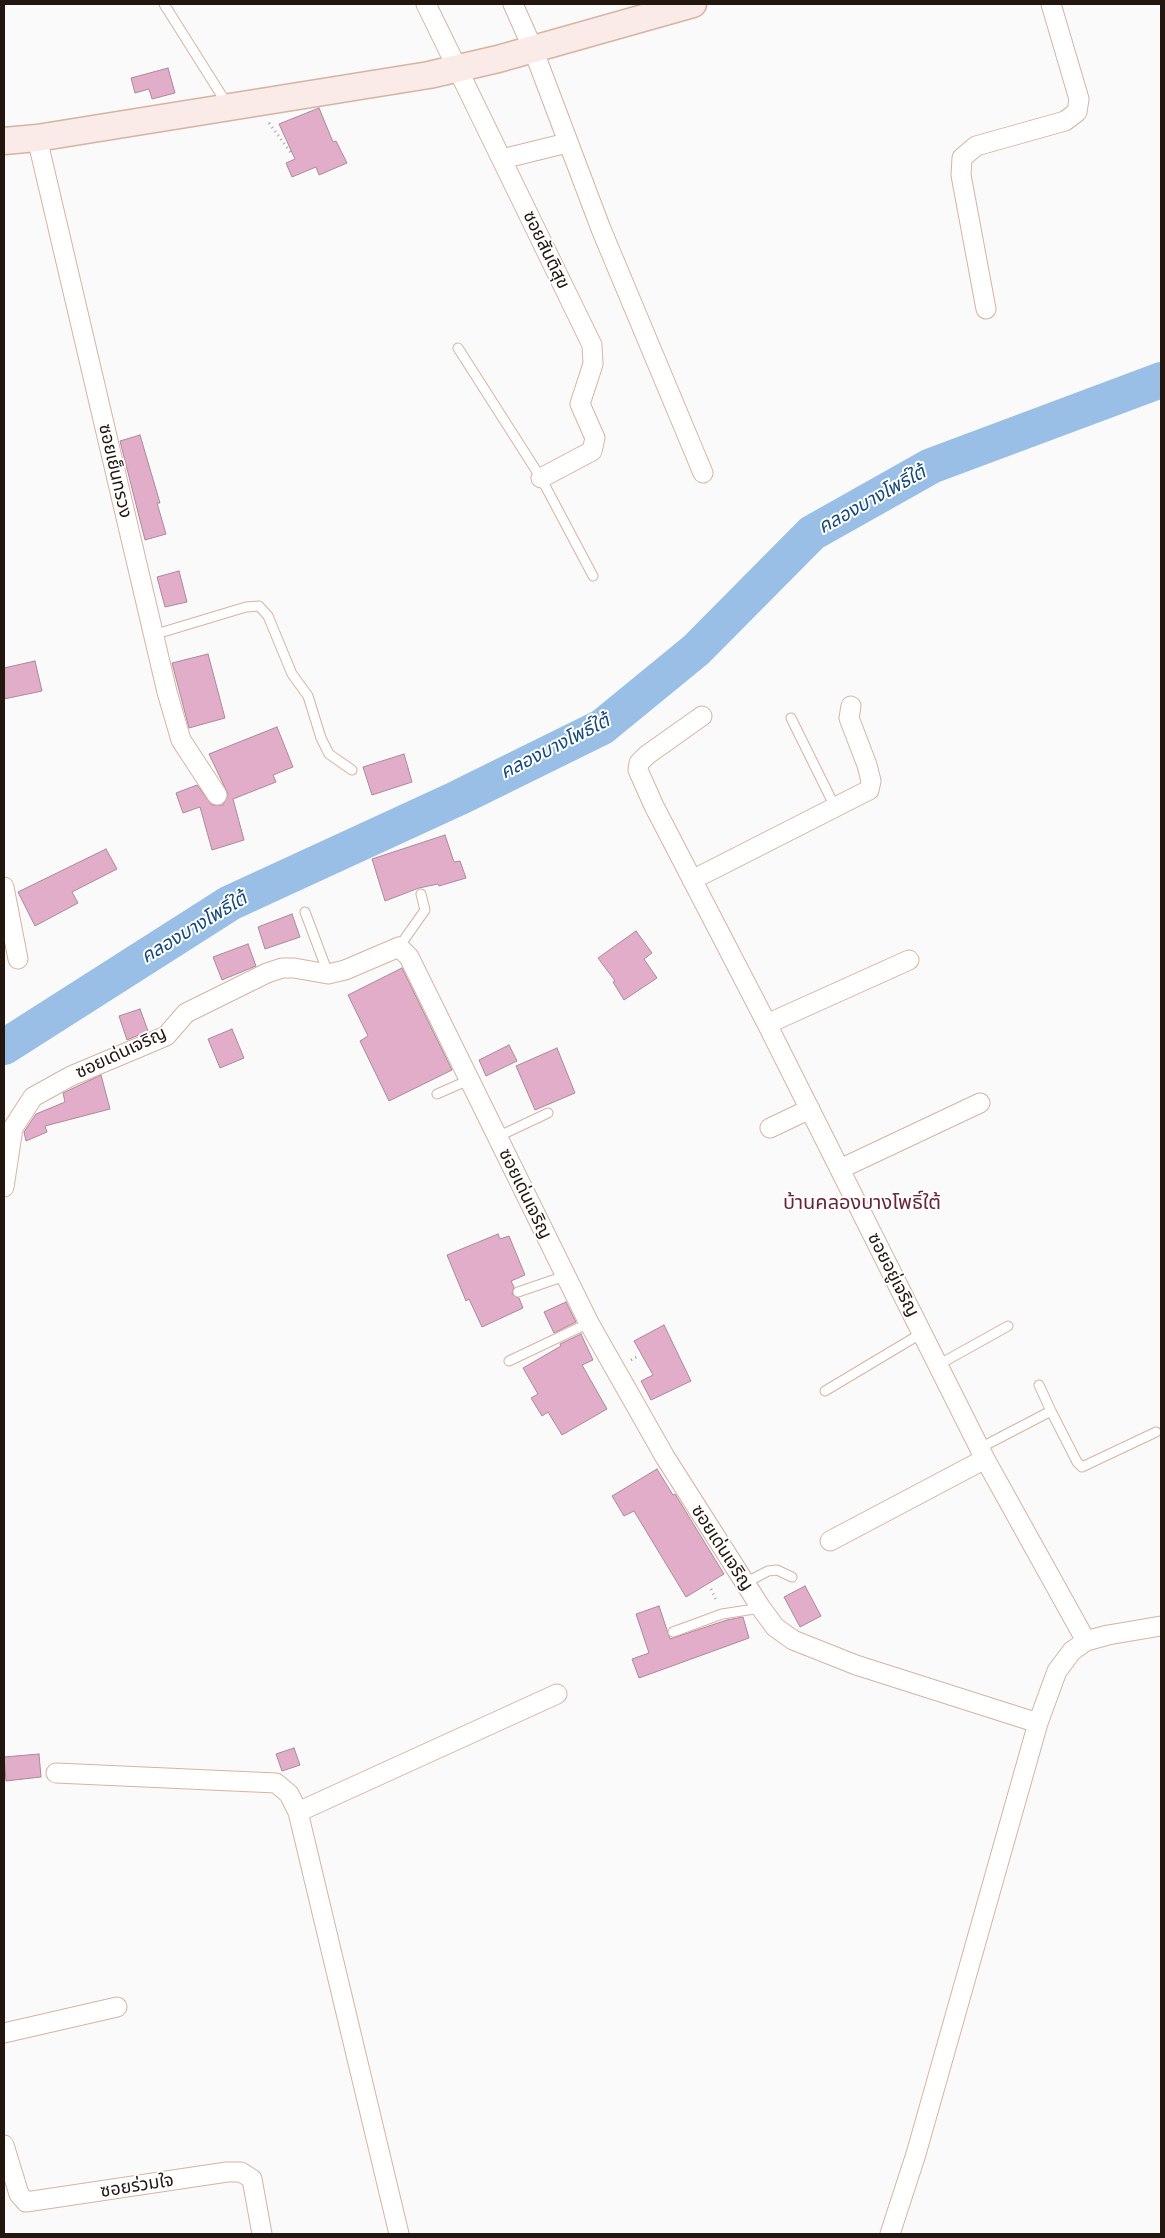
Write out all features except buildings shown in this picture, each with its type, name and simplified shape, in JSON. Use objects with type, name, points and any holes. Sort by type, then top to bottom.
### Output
[{"type":"street","name":"ซอยสันติสุข","points":[[426,4],[592,345],[593,364],[580,404],[595,438],[592,451],[541,478]]},
{"type":"street","points":[[513,4],[533,49],[567,143],[703,473]]},
{"type":"street","points":[[4,141],[38,138],[411,78],[533,49],[692,4]]},
{"type":"street","points":[[986,309],[961,175],[962,158],[976,146],[1065,121],[1077,112],[1079,99],[1051,4]]},
{"type":"street","name":"ซอยเย็นทรวง","points":[[38,138],[166,692],[182,740],[217,795]]},
{"type":"street","points":[[502,159],[567,143]]},
{"type":"street","points":[[692,880],[869,790],[871,781],[849,718],[851,706]]},
{"type":"street","name":"ซอยอยู่เจริญ","points":[[702,716],[647,755],[639,763],[638,770],[982,1454],[1086,1641]]},
{"type":"street","points":[[4,887],[18,960]]},
{"type":"street","name":"ซอยเด่นเจริญ","points":[[4,1188],[13,1128],[33,1097],[71,1076],[166,1036],[186,1013],[267,973],[282,968],[294,968],[328,974],[345,970],[399,947],[409,957],[589,1323],[665,1457],[775,1627],[793,1640],[856,1664],[1038,1723]]},
{"type":"street","points":[[767,1024],[909,960]]},
{"type":"street","points":[[840,1169],[980,1103]]},
{"type":"street","points":[[770,1128],[810,1109]]},
{"type":"street","points":[[830,1541],[982,1454]]},
{"type":"street","points":[[890,2234],[916,2154],[1038,1723],[1057,1671],[1072,1651],[1086,1641],[1108,1635],[1161,1626]]},
{"type":"street","points":[[298,1812],[557,1694]]},
{"type":"street","points":[[56,1773],[276,1783],[289,1794],[298,1812],[399,2234]]},
{"type":"street","points":[[4,2033],[117,2007]]},
{"type":"street","name":"ซอยร่วมใจ","points":[[4,2145],[19,2194],[26,2202],[227,2172],[241,2172],[252,2179],[262,2234]]},
{"type":"lane","points":[[164,4],[228,106]]},
{"type":"lane","points":[[458,348],[541,478],[593,576]]},
{"type":"lane","points":[[153,635],[246,607],[259,606],[268,616],[292,674],[308,696],[321,738],[329,754],[352,770]]},
{"type":"lane","points":[[791,718],[835,807]]},
{"type":"lane","points":[[399,947],[425,910],[421,894]]},
{"type":"lane","points":[[305,912],[328,974]]},
{"type":"lane","points":[[437,1094],[469,1080]]},
{"type":"lane","points":[[497,1137],[548,1114]]},
{"type":"lane","points":[[518,1292],[565,1276]]},
{"type":"lane","points":[[509,1361],[589,1323]]},
{"type":"lane","points":[[938,1365],[1008,1326]]},
{"type":"lane","points":[[825,1391],[922,1333]]},
{"type":"lane","points":[[1039,1386],[1077,1462],[1082,1467],[1156,1432]]},
{"type":"lane","points":[[982,1454],[1051,1411]]},
{"type":"lane","points":[[745,1583],[768,1571],[777,1570],[792,1578]]},
{"type":"lane","points":[[673,1632],[722,1614],[761,1608]]},
{"type":"path","points":[[255,102],[291,153]]},
{"type":"waterway","name":"คลองบางโพธิ์ใต้","points":[[4,1047],[230,903],[458,798],[602,727],[696,650],[812,533],[931,466],[1161,380]]},
{"type":"district","name":"บ้านคลองบางโพธิ์ใต้","points":[[862,1203]]}]
